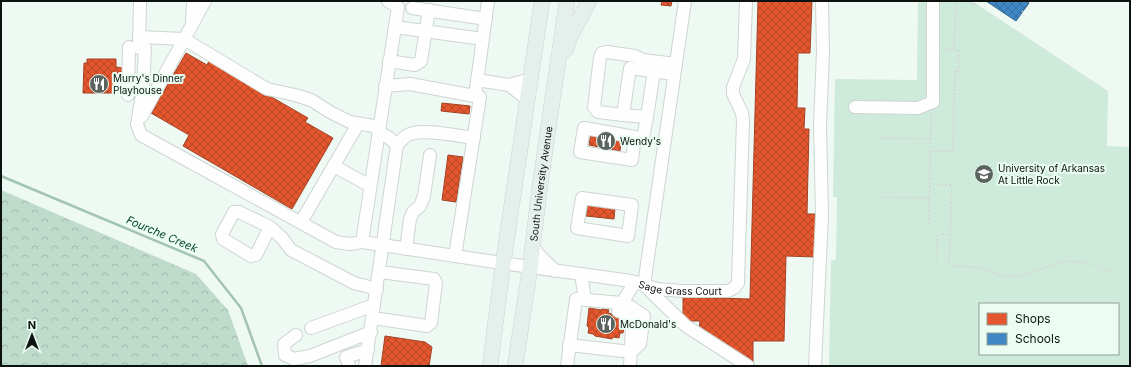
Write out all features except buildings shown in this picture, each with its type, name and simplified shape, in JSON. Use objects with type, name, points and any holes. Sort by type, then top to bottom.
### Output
[{"type":"main road","points":[[490,366],[503,264],[542,1]]},
{"type":"main road","name":"South University Avenue","points":[[515,366],[567,1]]},
{"type":"main road","points":[[554,92],[570,37],[589,1]]},
{"type":"street","points":[[137,124],[143,89],[145,48],[140,48],[140,1]]},
{"type":"street","points":[[192,25],[193,1]]},
{"type":"street","points":[[137,124],[205,1]]},
{"type":"street","points":[[475,96],[488,1]]},
{"type":"street","points":[[622,303],[640,284],[685,1]]},
{"type":"street","name":"Sage Grass Court","points":[[137,124],[141,135],[336,242],[350,244],[362,242],[530,268],[580,274],[640,284],[657,290],[728,291],[734,288],[738,283],[743,120],[742,113],[733,94],[733,87],[744,58],[746,1]]},
{"type":"street","points":[[815,366],[822,215],[820,125],[823,52],[822,1]]},
{"type":"street","points":[[855,107],[918,108],[933,102],[933,1]]},
{"type":"street","points":[[362,242],[395,27],[393,4],[412,4],[429,10],[486,19]]},
{"type":"street","points":[[389,61],[415,65],[421,61],[429,10]]},
{"type":"street","points":[[395,27],[483,39]]},
{"type":"street","points":[[140,37],[184,39],[267,88],[311,100],[350,122],[378,130],[388,137],[400,142]]},
{"type":"street","points":[[128,95],[129,48]]},
{"type":"street","points":[[647,117],[598,112],[594,107],[600,57],[602,53],[607,52],[634,56],[643,60],[675,66]]},
{"type":"street","points":[[623,115],[630,68],[654,71],[675,66]]},
{"type":"street","points":[[643,138],[654,71]]},
{"type":"street","points":[[477,80],[509,85],[531,79]]},
{"type":"street","points":[[385,86],[410,84],[480,97],[455,256]]},
{"type":"street","points":[[509,85],[528,100]]},
{"type":"street","points":[[301,222],[358,124]]},
{"type":"street","points":[[584,128],[635,137],[632,160],[580,152],[584,128]]},
{"type":"street","points":[[365,366],[400,142],[405,136],[416,132],[428,132],[474,138]]},
{"type":"street","points":[[406,249],[410,219],[413,212],[420,206],[424,196],[430,155]]},
{"type":"street","points":[[334,166],[370,186]]},
{"type":"street","points":[[582,198],[632,205],[628,236],[577,228],[582,198]]},
{"type":"street","points":[[270,227],[282,238],[290,250],[354,283],[377,289]]},
{"type":"street","points":[[533,244],[537,253],[555,271]]},
{"type":"street","points":[[373,318],[427,326],[431,323],[436,283],[434,279],[380,272]]},
{"type":"street","points":[[567,366],[569,345],[580,302],[580,274]]},
{"type":"street","points":[[640,284],[686,326],[748,366]]},
{"type":"street","points":[[569,345],[631,352],[640,344],[644,316],[622,303],[580,302]]},
{"type":"street","points":[[580,302],[624,312],[633,319],[630,340],[630,366]]},
{"type":"street","points":[[311,328],[374,305]]},
{"type":"street","points":[[296,335],[284,344],[285,355],[294,360],[310,356],[371,332]]},
{"type":"street","points":[[349,366],[346,357],[368,350]]},
{"type":"path","points":[[954,50],[957,1]]},
{"type":"path","points":[[968,1],[975,5],[978,1]]},
{"type":"path","points":[[929,151],[953,151],[955,71],[958,72],[959,50],[933,49]]},
{"type":"path","points":[[929,228],[929,151],[931,111]]},
{"type":"path","points":[[877,138],[930,139]]},
{"type":"path","points":[[929,184],[952,185],[949,266],[978,267],[992,274],[1003,276],[1023,275],[1057,263],[1069,261],[1092,264],[1109,272]]},
{"type":"path","points":[[876,197],[929,198]]},
{"type":"path","points":[[936,265],[937,234],[950,234]]},
{"type":"green space","name":"University of Arkansas At Little Rock","points":[[918,1],[972,1],[1108,91],[1107,146],[1130,147],[1130,366],[829,366],[831,261],[836,259],[837,197],[833,197],[835,79],[917,80]]},
{"type":"green space","points":[[1,190],[196,274],[228,310],[248,366],[1,366]]},
{"type":"waterway","name":"Fourche Creek","points":[[1,176],[204,261],[241,308],[262,366]]},
{"type":"place","name":"Murry's Dinner Playhouse","points":[[99,84]]},
{"type":"place","name":"Wendy's","points":[[606,141]]},
{"type":"place","name":"University of Arkansas At Little Rock","points":[[984,174]]},
{"type":"place","name":"McDonald's","points":[[606,324]]}]
